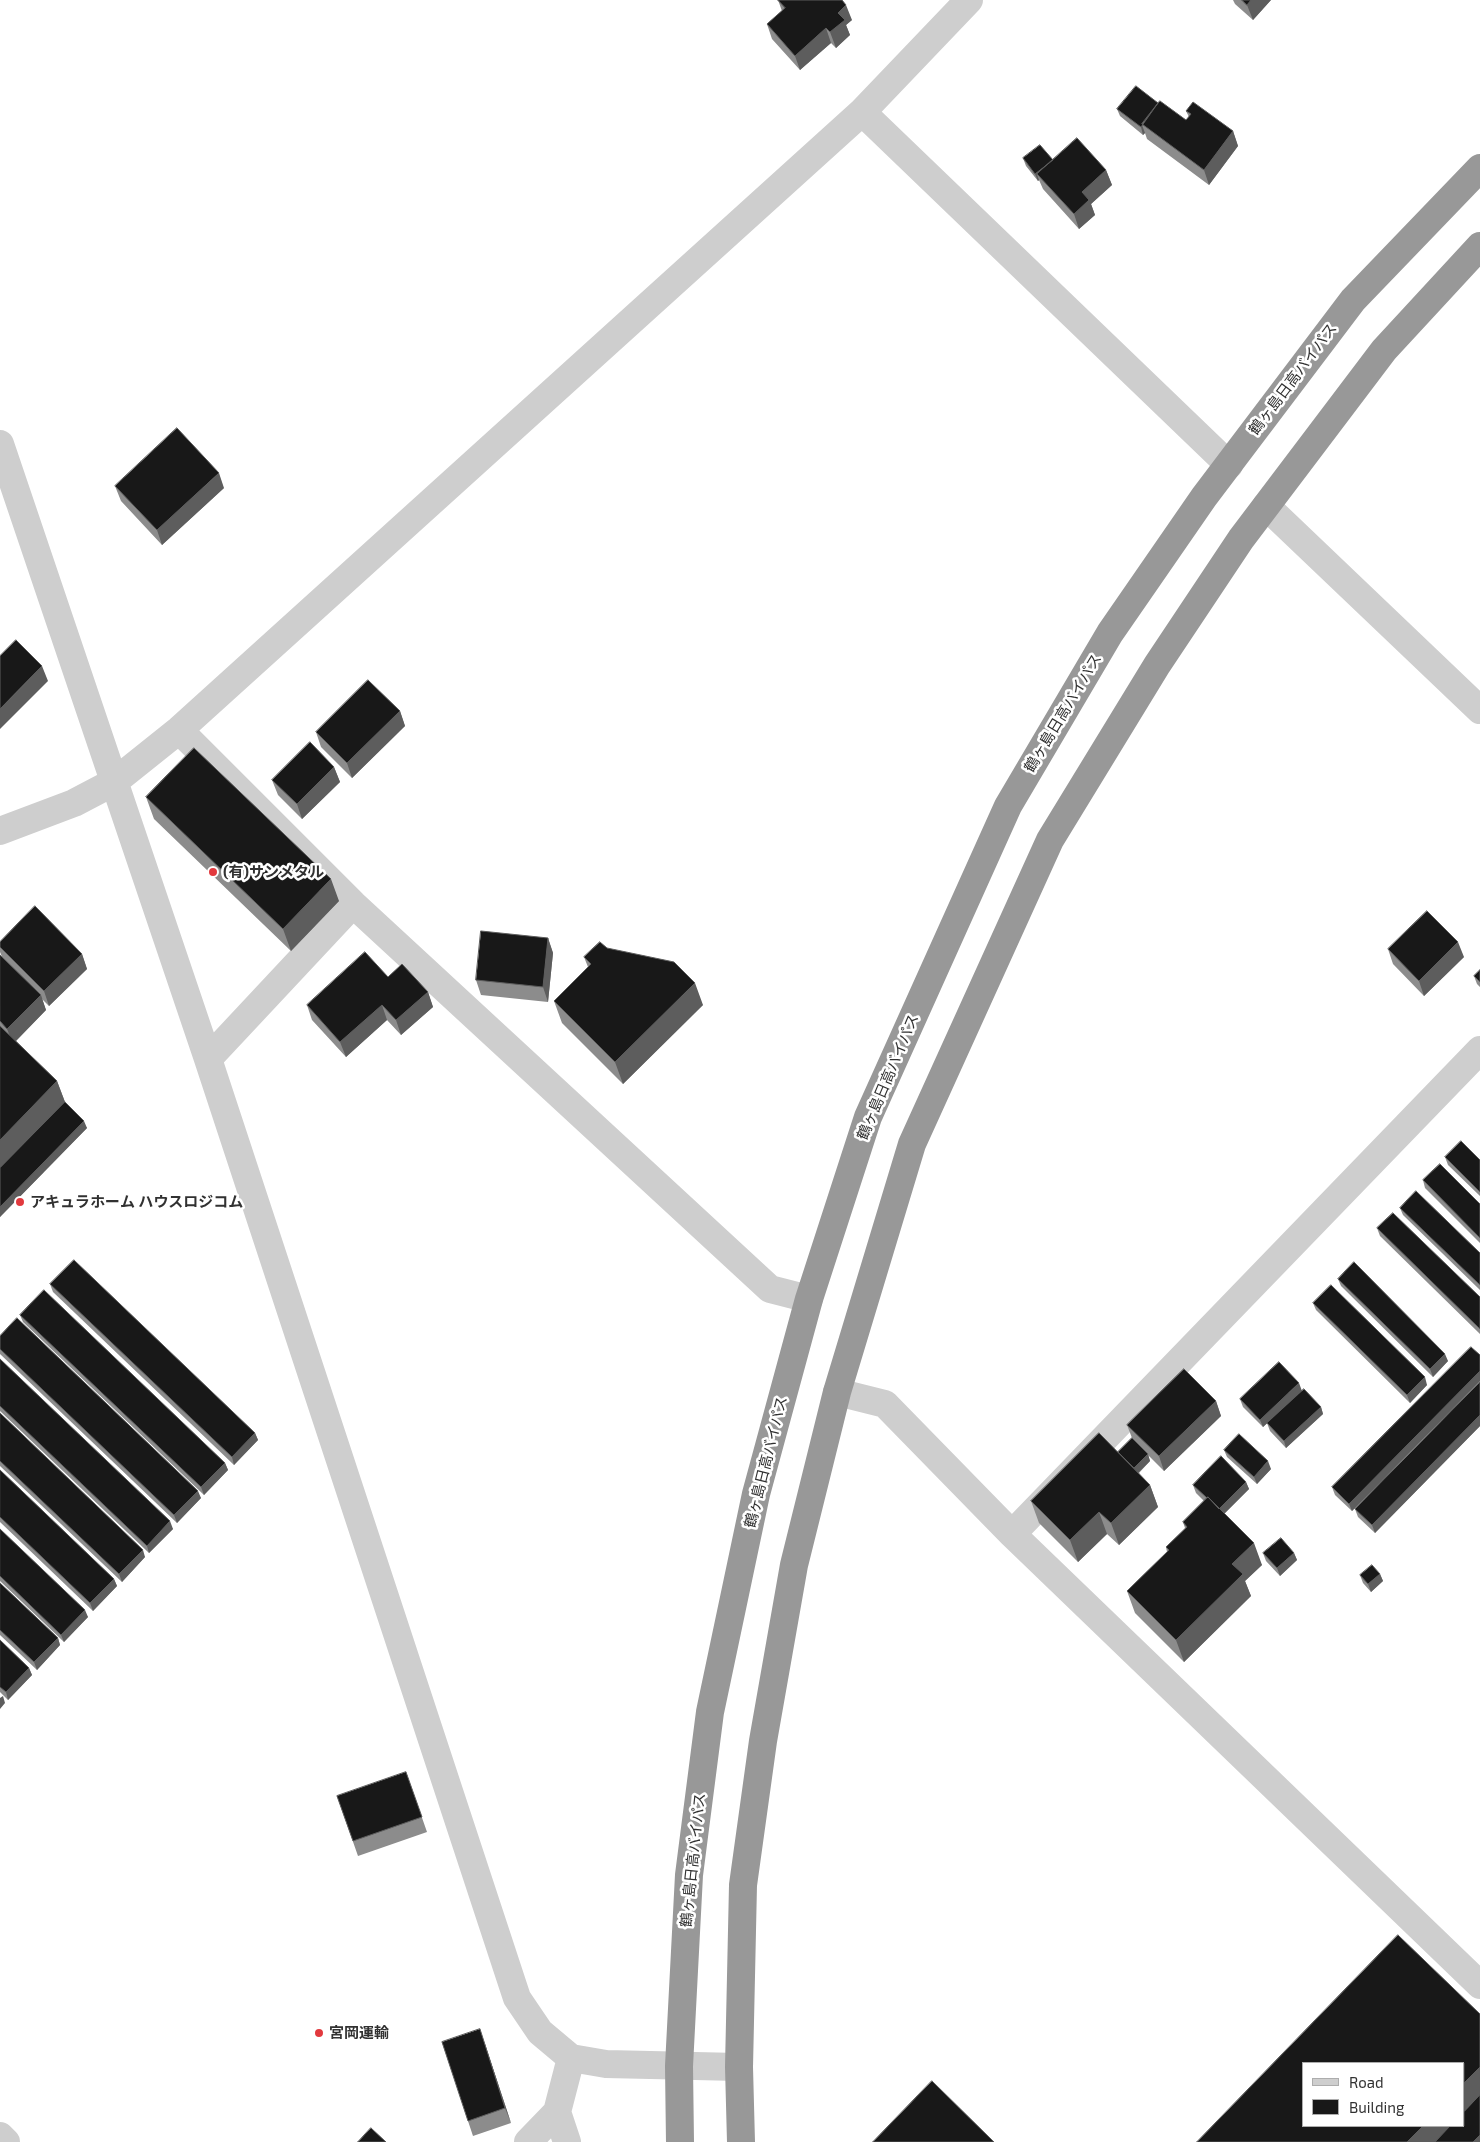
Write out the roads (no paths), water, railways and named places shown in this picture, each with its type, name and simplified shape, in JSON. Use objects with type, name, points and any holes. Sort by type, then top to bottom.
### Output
[{"type":"highway","name":"鶴ヶ島日高バイパス","points":[[680,2142],[679,2066],[689,1875],[710,1712],[756,1494],[809,1299],[868,1117],[1008,806],[1110,633],[1204,498],[1353,300],[1480,168]]},
{"type":"highway","points":[[741,2142],[739,2067],[743,1885],[763,1741],[794,1565],[837,1392],[912,1144],[1050,840],[1158,665],[1241,538],[1384,350],[1480,246]]},
{"type":"street","points":[[0,832],[74,803],[114,782],[179,730],[862,112],[968,0]]},
{"type":"street","points":[[862,112],[1229,464]]},
{"type":"street","points":[[0,444],[208,1059],[517,1998],[540,2032],[570,2058],[606,2064],[739,2067]]},
{"type":"street","points":[[1266,506],[1480,710]]},
{"type":"street","points":[[179,730],[353,904],[770,1289],[809,1299]]},
{"type":"street","points":[[208,1059],[353,904]]},
{"type":"street","points":[[1012,1534],[1480,1050]]},
{"type":"street","points":[[837,1392],[884,1404],[1012,1534],[1480,1985]]},
{"type":"street","points":[[528,2142],[557,2112],[570,2058]]},
{"type":"street","points":[[557,2112],[567,2142]]},
{"type":"street","points":[[0,2136],[6,2142]]},
{"type":"place","name":"(有)サンメタル","points":[[213,872]]},
{"type":"place","name":"アキュラホーム ハウスロジコム","points":[[20,1202]]},
{"type":"place","name":"宮岡運輸","points":[[319,2033]]}]
